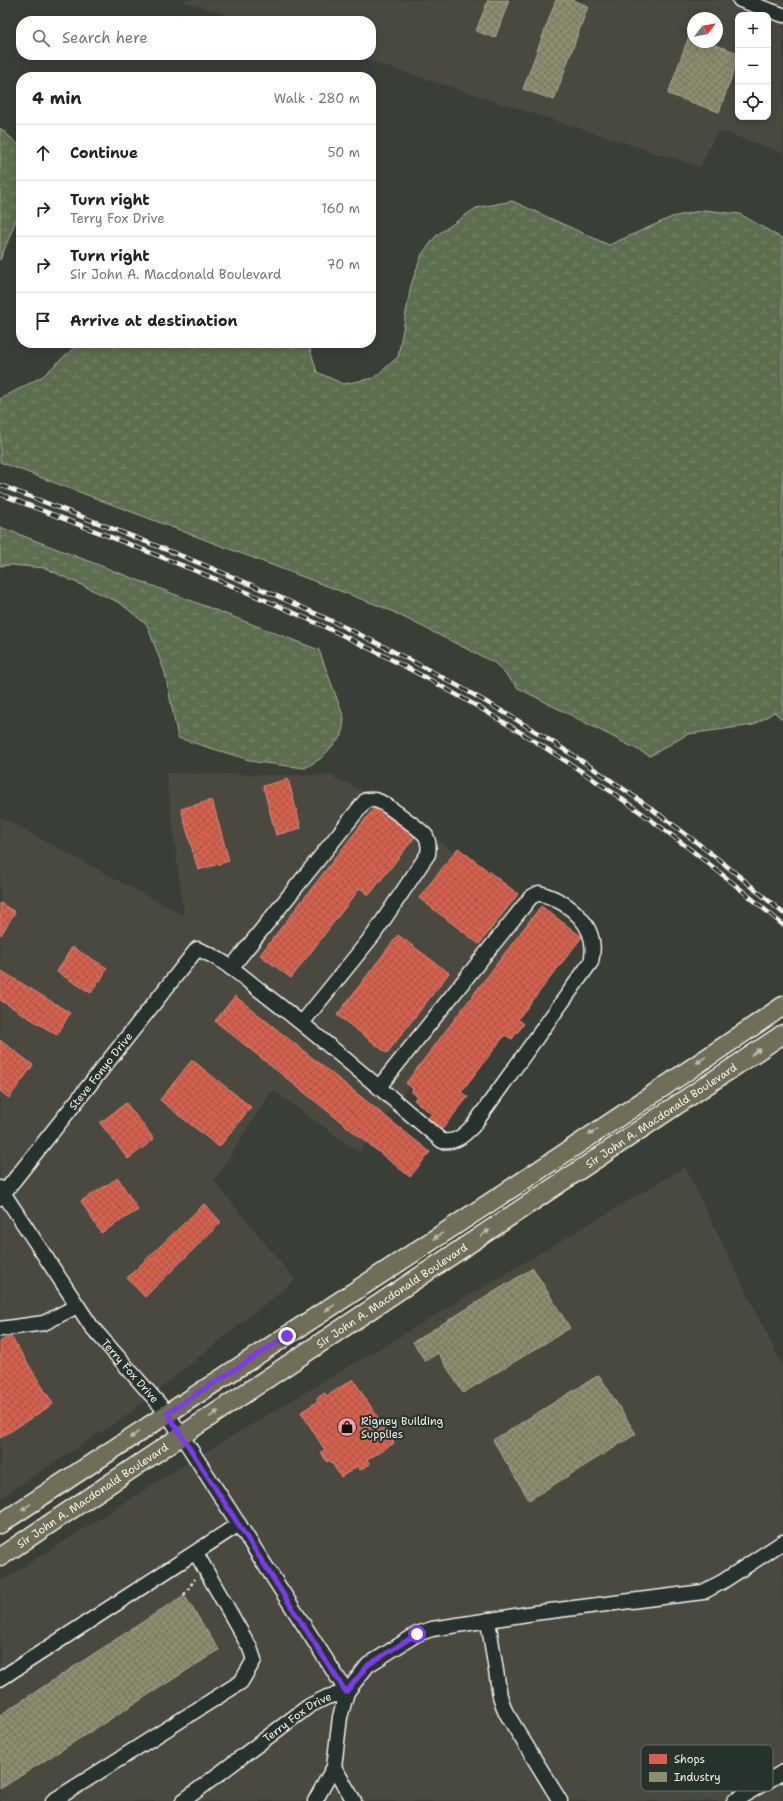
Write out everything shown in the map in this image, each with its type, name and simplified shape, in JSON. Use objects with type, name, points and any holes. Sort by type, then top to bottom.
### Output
[{"type":"main road","name":"Sir John A. Macdonald Boulevard","points":[[0,1524],[167,1413],[287,1336],[776,1011]]},
{"type":"main road","name":"Sir John A. Macdonald Boulevard","points":[[0,1557],[783,1034]]},
{"type":"street","points":[[740,0],[783,15]]},
{"type":"street","points":[[302,1023],[374,934],[428,854],[429,845],[425,836],[417,829],[380,801],[372,799],[366,800],[231,968],[302,1023],[442,1141],[450,1142],[460,1138],[473,1126],[591,962],[593,951],[592,937],[588,926],[575,912],[553,897],[539,892],[531,897],[379,1087]]},
{"type":"street","name":"Steve Fonyo Drive","points":[[1,1193],[197,948],[208,952],[231,968]]},
{"type":"street","name":"Terry Fox Drive","points":[[1,1193],[91,1326],[167,1413],[346,1692],[327,1696],[309,1706],[183,1801]]},
{"type":"street","points":[[0,1329],[44,1323],[77,1306]]},
{"type":"street","points":[[0,1679],[239,1524]]},
{"type":"street","points":[[315,1801],[334,1767],[340,1717],[346,1692],[368,1665],[417,1634],[432,1629],[488,1620],[703,1592],[722,1582],[783,1542]]},
{"type":"street","points":[[53,1801],[241,1682],[250,1670],[254,1660],[250,1648],[196,1553]]},
{"type":"street","points":[[488,1620],[500,1696],[505,1711],[560,1801]]},
{"type":"street","points":[[334,1767],[354,1801]]},
{"type":"street","points":[[773,1778],[783,1772]]},
{"type":"street","points":[[734,1801],[751,1791]]},
{"type":"path","points":[[184,1595],[195,1578]]},
{"type":"shaded area","points":[[180,0],[783,0],[783,153],[718,130],[700,167],[367,60],[376,60],[376,16],[230,16]]},
{"type":"shaded area","points":[[166,773],[331,776],[383,800],[540,915],[359,1152],[272,1090],[214,1181],[295,1280],[126,1416],[0,1498],[0,817],[184,916]]},
{"type":"shaded area","points":[[685,1167],[783,1367],[783,1801],[0,1801],[0,1582],[187,1463]]},
{"type":"green space","points":[[0,128],[16,142],[16,220],[0,260]]},
{"type":"green space","points":[[512,201],[609,245],[672,217],[704,210],[740,214],[783,239],[783,720],[774,712],[754,725],[688,734],[650,756],[518,688],[495,663],[385,608],[0,462],[0,399],[43,376],[74,348],[310,348],[317,372],[343,384],[374,378],[398,357],[411,285],[422,254],[437,235],[476,208]]},
{"type":"green space","points":[[0,527],[319,650],[344,718],[342,736],[320,759],[305,768],[256,762],[178,738],[165,673],[147,625],[120,603],[45,568],[11,565],[0,566]]},
{"type":"building: Shops","points":[[288,779],[301,828],[276,835],[263,786]]},
{"type":"building: Shops","points":[[212,800],[229,861],[198,870],[181,809]]},
{"type":"building: Shops","points":[[378,803],[418,833],[369,895],[360,888],[291,978],[260,955]]},
{"type":"building: Shops","points":[[458,848],[518,894],[479,944],[419,898]]},
{"type":"building: Shops","points":[[0,903],[15,912],[1,935],[0,934]]},
{"type":"building: Shops","points":[[541,906],[582,937],[518,1019],[524,1024],[512,1039],[505,1035],[461,1092],[468,1097],[442,1129],[428,1118],[432,1114],[414,1100],[417,1096],[411,1092],[413,1089],[406,1083]]},
{"type":"building: Shops","points":[[398,935],[449,973],[387,1053],[337,1015]]},
{"type":"building: Shops","points":[[72,947],[107,968],[91,993],[57,972]]},
{"type":"building: Shops","points":[[0,970],[70,1013],[57,1035],[0,1000]]},
{"type":"building: Shops","points":[[235,996],[430,1152],[410,1177],[215,1021]]},
{"type":"building: Shops","points":[[0,1040],[33,1065],[9,1098],[0,1091]]},
{"type":"building: Shops","points":[[192,1060],[251,1107],[219,1147],[160,1100]]},
{"type":"building: Shops","points":[[126,1103],[154,1139],[128,1159],[100,1123]]},
{"type":"building: Shops","points":[[118,1178],[138,1210],[101,1233],[81,1201]]},
{"type":"building: Shops","points":[[204,1204],[221,1222],[145,1297],[127,1278]]},
{"type":"building: Shops","points":[[10,1335],[53,1404],[0,1438],[0,1342]]},
{"type":"building: Shops","name":"Rigney Building Supplies","points":[[353,1379],[394,1443],[367,1460],[370,1464],[360,1470],[358,1466],[341,1477],[330,1460],[327,1462],[321,1452],[325,1450],[301,1412],[318,1401],[316,1399],[325,1393],[327,1396]]},
{"type":"building: Industry","points":[[488,0],[509,0],[495,38],[476,31]]},
{"type":"building: Industry","points":[[556,0],[572,0],[588,6],[554,100],[523,89]]},
{"type":"building: Industry","points":[[687,42],[687,48],[723,48],[735,52],[735,67],[719,112],[668,94]]},
{"type":"building: Industry","points":[[533,1268],[570,1328],[463,1393],[438,1353],[425,1361],[413,1342]]},
{"type":"building: Industry","points":[[599,1375],[636,1434],[529,1500],[493,1440]]},
{"type":"building: Industry","points":[[184,1595],[219,1650],[0,1789],[0,1715]]},
{"type":"railway","points":[[0,485],[224,573],[297,605],[426,669],[551,741],[612,781],[728,867],[783,913]]},
{"type":"railway","points":[[0,494],[258,597],[342,635],[459,696],[572,765],[627,803],[680,842],[783,925]]},
{"type":"place","name":"Rigney Building Supplies","points":[[347,1427]]},
{"type":"route","points":[[287,1336],[167,1413],[346,1692],[368,1665],[417,1634]]}]
